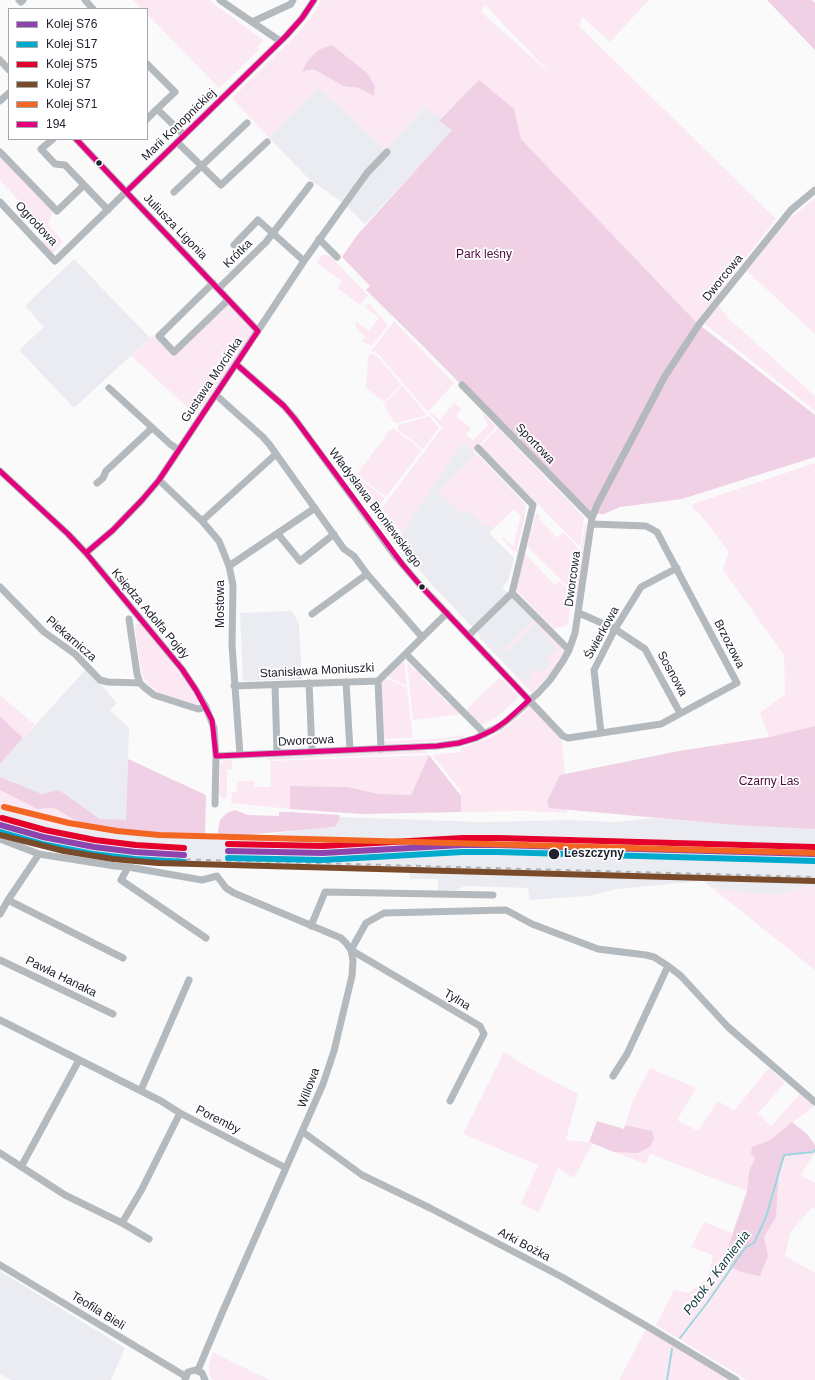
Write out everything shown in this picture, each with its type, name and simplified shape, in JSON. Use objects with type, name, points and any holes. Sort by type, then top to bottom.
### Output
[{"type":"street","points":[[19,0],[21,2],[23,0]]},
{"type":"street","points":[[85,0],[93,8]]},
{"type":"street","points":[[220,0],[280,42]]},
{"type":"street","points":[[252,22],[291,4],[293,0]]},
{"type":"street","name":"Marii Konopnickiej","points":[[55,261],[280,42],[298,22],[314,0]]},
{"type":"street","points":[[0,60],[8,69]]},
{"type":"street","points":[[148,65],[175,92],[148,118]]},
{"type":"street","points":[[157,109],[184,135]]},
{"type":"street","points":[[174,192],[247,123]]},
{"type":"street","points":[[52,140],[41,149],[55,164],[66,165],[108,210]]},
{"type":"street","name":"Juliusza Ligonia","points":[[77,140],[258,331]]},
{"type":"street","points":[[177,142],[221,185],[267,142]]},
{"type":"street","points":[[0,152],[57,212],[84,186]]},
{"type":"street","name":"Gustawa Morcinka","points":[[86,553],[113,530],[159,480],[319,239],[367,173],[387,152]]},
{"type":"street","name":"Krótka","points":[[218,289],[266,242],[310,185]]},
{"type":"street","name":"Dworcowa","points":[[216,756],[448,745],[467,741],[484,734],[506,721],[529,700],[550,680],[569,650],[575,633],[579,613],[592,521],[597,505],[665,376],[680,351],[700,323],[791,210],[815,190]]},
{"type":"street","name":"Ogrodowa","points":[[0,202],[55,261]]},
{"type":"street","name":"Krótka","points":[[234,245],[258,220],[272,233]]},
{"type":"street","points":[[272,233],[304,261]]},
{"type":"street","points":[[319,239],[337,257]]},
{"type":"street","points":[[213,283],[159,336],[174,352],[228,300]]},
{"type":"street","name":"Władysława Broniewskiego","points":[[236,364],[284,406],[295,418],[395,556],[446,613],[529,700]]},
{"type":"street","name":"Sportowa","points":[[462,384],[592,521]]},
{"type":"street","points":[[109,388],[170,444],[179,450]]},
{"type":"street","points":[[216,395],[263,438],[344,549],[354,556],[367,574],[422,637]]},
{"type":"street","points":[[97,483],[103,478],[106,472],[152,428]]},
{"type":"street","points":[[468,636],[512,593],[533,505],[478,448]]},
{"type":"street","points":[[202,521],[276,454]]},
{"type":"street","name":"Księdza Adolfa Pojdy","points":[[0,471],[68,534],[86,553],[182,669],[206,707],[214,728],[216,756],[215,804]]},
{"type":"street","name":"Mostowa","points":[[159,480],[202,521],[219,541],[229,566],[233,580],[234,597],[232,645],[240,755]]},
{"type":"street","points":[[229,566],[315,508]]},
{"type":"street","name":"Brzozowa","points":[[529,700],[563,736],[568,738],[661,724],[737,683],[660,535],[654,529],[646,526],[592,521]]},
{"type":"street","points":[[278,534],[300,561],[334,534]]},
{"type":"street","name":"Świerkowa","points":[[601,733],[594,670],[615,629],[641,587],[677,568]]},
{"type":"street","points":[[312,614],[367,574]]},
{"type":"street","name":"Piekarnicza","points":[[0,587],[44,632],[75,654],[100,680],[108,682],[140,683]]},
{"type":"street","points":[[512,593],[569,650]]},
{"type":"street","name":"Stanisława Moniuszki","points":[[234,686],[378,681],[446,613]]},
{"type":"street","name":"Sosnowa","points":[[579,613],[615,629],[645,649],[680,713]]},
{"type":"street","points":[[129,619],[137,674],[140,683],[154,695],[198,709],[206,707]]},
{"type":"street","points":[[406,654],[484,734]]},
{"type":"street","points":[[378,681],[381,748]]},
{"type":"street","points":[[346,682],[350,750]]},
{"type":"street","points":[[309,683],[312,752]]},
{"type":"street","points":[[275,685],[277,753]]},
{"type":"street","points":[[0,840],[38,854],[128,867],[202,880],[217,876],[226,888],[234,893],[341,938],[351,950],[366,923],[384,913],[506,910],[532,924],[598,949],[654,957],[681,976],[728,1027],[815,1102]]},
{"type":"street","points":[[0,914],[4,903],[38,854]]},
{"type":"street","points":[[128,867],[121,880],[206,938]]},
{"type":"street","points":[[311,926],[325,892],[493,895]]},
{"type":"street","points":[[4,903],[123,958]]},
{"type":"street","name":"Tylna","points":[[351,950],[480,1026],[484,1034],[450,1101]]},
{"type":"street","name":"Willowa","points":[[198,1370],[319,1094],[334,1051],[353,970],[351,950]]},
{"type":"street","name":"Pawła Hanaka","points":[[0,960],[113,1014]]},
{"type":"street","points":[[613,1076],[627,1054],[668,966]]},
{"type":"street","points":[[141,1090],[190,980]]},
{"type":"street","name":"Poremby","points":[[0,1020],[141,1090],[180,1113],[286,1168]]},
{"type":"street","points":[[22,1167],[79,1060]]},
{"type":"street","points":[[122,1223],[142,1189],[180,1113]]},
{"type":"street","name":"Arki Bożka","points":[[302,1132],[362,1175],[430,1208],[562,1277],[736,1380]]},
{"type":"street","points":[[0,1153],[65,1196],[122,1223],[149,1239]]},
{"type":"street","name":"Teofila Bieli","points":[[0,1265],[185,1378]]},
{"type":"street","points":[[185,1378],[190,1371],[198,1370],[203,1374],[205,1380]]},
{"type":"shaded area","points":[[133,0],[209,0],[263,40],[257,47],[259,50],[219,88],[148,15],[148,8],[141,8]]},
{"type":"shaded area","points":[[321,0],[649,0],[610,42],[582,17],[579,26],[776,219],[696,322],[521,139],[513,109],[442,119],[425,107],[385,150],[319,87],[269,138],[232,98],[300,31],[313,15]],"holes":[[[485,5],[547,70],[547,71],[481,12]],[[332,46],[367,73],[365,91],[359,88],[343,86],[312,69]]]},
{"type":"shaded area","points":[[319,87],[385,150],[425,107],[456,127],[365,224],[342,202],[310,180],[269,138]]},
{"type":"shaded area","points":[[0,155],[53,211],[48,224],[63,242],[52,254],[40,242],[49,234],[0,180]]},
{"type":"shaded area","points":[[815,198],[815,334],[747,271],[787,221]]},
{"type":"shaded area","points":[[323,254],[330,256],[368,295],[360,305],[337,288],[342,281],[317,263]]},
{"type":"shaded area","points":[[74,259],[150,338],[74,408],[19,350],[44,327],[25,306]]},
{"type":"shaded area","points":[[369,303],[388,325],[372,346],[362,341],[365,337],[356,328],[355,321],[369,331],[379,318],[365,307]]},
{"type":"shaded area","points":[[227,304],[255,333],[196,415],[131,356],[153,335],[173,355]]},
{"type":"shaded area","points":[[719,306],[728,318],[815,396],[815,411],[704,323]]},
{"type":"shaded area","points":[[394,321],[454,383],[428,412],[378,354],[371,351]]},
{"type":"shaded area","points":[[370,353],[377,356],[401,384],[384,402],[366,387],[368,358]]},
{"type":"shaded area","points":[[402,385],[427,415],[397,423],[393,421],[384,404]]},
{"type":"shaded area","points":[[454,403],[461,409],[456,416],[471,428],[466,435],[473,440],[488,425],[481,411],[496,427],[474,451],[525,504],[526,511],[517,549],[519,551],[514,551],[501,538],[503,537],[513,547],[521,516],[514,509],[495,527],[484,526],[467,509],[461,514],[438,491],[475,454],[463,442],[395,542],[393,539],[401,532],[382,508],[442,428],[429,413],[430,412],[440,420]]},
{"type":"shaded area","points":[[429,416],[439,428],[423,449],[398,430],[398,425]]},
{"type":"shaded area","points":[[498,428],[584,517],[580,547],[481,446]]},
{"type":"shaded area","points":[[394,429],[422,450],[386,497],[357,474],[390,430]]},
{"type":"shaded area","points":[[463,442],[521,501],[489,533],[514,558],[508,581],[502,587],[565,651],[532,693],[479,637],[480,635],[435,588],[395,542]]},
{"type":"shaded area","points":[[815,463],[815,726],[769,737],[760,713],[785,694],[784,655],[723,570],[729,552],[699,513],[692,507],[693,504]]},
{"type":"shaded area","points":[[355,475],[385,498],[375,511],[352,478]]},
{"type":"shaded area","points":[[536,514],[540,516],[539,519],[557,538],[563,532],[579,549],[573,592],[527,546]]},
{"type":"shaded area","points":[[585,525],[589,525],[578,598],[574,594]]},
{"type":"shaded area","points":[[525,554],[555,585],[559,581],[572,594],[568,625],[553,629],[518,592],[516,588]]},
{"type":"shaded area","points":[[292,611],[299,624],[302,679],[243,681],[240,613]]},
{"type":"shaded area","points":[[533,620],[537,622],[507,652],[504,649]]},
{"type":"shaded area","points":[[136,623],[140,624],[184,678],[198,701],[198,704],[196,705],[161,694],[148,684],[142,675],[141,670],[135,627]]},
{"type":"shaded area","points":[[539,624],[565,651],[552,672],[532,693],[518,678],[520,676],[526,682],[532,677],[529,673],[534,669],[540,674],[551,663],[547,659],[558,649],[537,626]]},
{"type":"shaded area","points":[[404,661],[407,686],[388,677]]},
{"type":"shaded area","points":[[407,662],[415,671],[418,668],[423,673],[422,678],[430,686],[434,685],[439,690],[437,692],[449,705],[452,703],[463,714],[413,720]]},
{"type":"shaded area","points":[[87,668],[117,703],[110,710],[129,728],[126,821],[100,819],[59,790],[42,794],[0,777],[0,764]]},
{"type":"shaded area","points":[[500,677],[518,696],[518,698],[499,715],[480,725],[467,711],[468,708]]},
{"type":"shaded area","points":[[386,678],[407,688],[413,738],[383,739],[380,684]]},
{"type":"shaded area","points":[[0,695],[35,725],[23,738],[0,716]]},
{"type":"shaded area","points":[[531,706],[561,737],[568,801],[567,813],[523,811],[461,812],[461,791],[432,755],[461,752],[461,748],[499,733]]},
{"type":"shaded area","points":[[463,735],[464,739],[458,740],[458,738],[436,741],[384,744],[383,742],[445,738]]},
{"type":"shaded area","points":[[425,750],[427,753],[267,760],[267,757]]},
{"type":"shaded area","points":[[429,755],[411,795],[379,794],[348,787],[290,786],[290,809],[231,803],[232,792],[237,791],[237,781],[254,781],[255,787],[271,787],[270,761]]},
{"type":"shaded area","points":[[230,759],[232,762],[232,769],[227,770],[227,796],[223,799],[219,794],[220,765],[224,760]]},
{"type":"shaded area","points":[[0,790],[37,809],[54,808],[87,827],[205,838],[119,834],[57,826],[0,809]]},
{"type":"shaded area","points":[[0,809],[57,826],[92,831],[216,840],[236,839],[333,827],[337,824],[340,817],[481,822],[572,820],[615,822],[654,818],[815,829],[815,887],[808,886],[789,892],[769,895],[712,888],[703,881],[617,889],[588,896],[530,900],[528,888],[465,886],[455,890],[438,891],[438,879],[410,879],[409,868],[99,859],[81,856],[15,839],[0,833]]},
{"type":"shaded area","points":[[808,886],[815,887],[815,970],[712,888],[769,895],[789,892]]},
{"type":"shaded area","points":[[504,1052],[529,1068],[578,1094],[566,1140],[589,1142],[592,1145],[574,1178],[558,1168],[539,1212],[521,1204],[538,1165],[463,1134]]},
{"type":"shaded area","points":[[650,1068],[696,1088],[677,1120],[698,1131],[718,1101],[734,1111],[769,1068],[785,1083],[758,1113],[771,1126],[800,1094],[814,1106],[770,1140],[752,1147],[755,1158],[749,1171],[747,1191],[650,1154],[646,1164],[614,1152],[626,1152],[652,1131],[625,1125],[633,1101]]},
{"type":"shaded area","points":[[815,1150],[815,1153],[800,1175],[815,1183],[815,1209],[812,1207],[790,1233],[785,1256],[815,1273],[815,1380],[747,1380],[656,1325],[674,1290],[689,1293],[708,1277],[713,1255],[691,1247],[704,1222],[732,1233],[725,1256],[768,1256],[764,1237],[776,1217],[779,1172],[787,1155]]},
{"type":"shaded area","points":[[0,1271],[125,1348],[111,1380],[11,1380],[0,1374]]},
{"type":"shaded area","points":[[646,1329],[731,1380],[619,1380]]},
{"type":"shaded area","points":[[213,1352],[270,1380],[212,1380],[209,1373],[209,1365]]},
{"type":"green space","points":[[767,0],[812,0],[815,3],[815,50]]},
{"type":"green space","points":[[332,45],[367,73],[375,86],[374,96],[359,88],[343,86],[313,69],[302,72],[307,62],[318,50]]},
{"type":"green space","name":"Park leśny","points":[[479,80],[514,109],[521,139],[696,322],[815,415],[815,457],[682,499],[620,507],[604,514],[589,514],[366,290],[370,286],[342,257],[358,234],[452,130],[439,121]]},
{"type":"green space","points":[[0,716],[23,738],[0,764]]},
{"type":"green space","name":"Czarny Las","points":[[815,726],[815,829],[736,825],[549,808],[547,802],[560,775],[679,751],[769,737]]},
{"type":"green space","points":[[429,755],[461,796],[461,812],[361,814],[290,809],[290,786],[348,787],[379,794],[411,795]]},
{"type":"green space","points":[[128,759],[206,795],[205,838],[87,827],[54,808],[37,809],[0,790],[0,777],[42,794],[59,790],[100,819],[126,820]]},
{"type":"green space","points":[[235,810],[248,815],[279,816],[279,812],[290,812],[339,815],[340,817],[334,827],[234,836],[218,836],[220,820],[227,813]]},
{"type":"green space","points":[[597,1121],[624,1129],[625,1125],[652,1131],[654,1139],[650,1147],[638,1153],[614,1152],[589,1142]]},
{"type":"green space","points":[[792,1122],[807,1134],[815,1145],[815,1150],[786,1155],[779,1172],[776,1217],[764,1237],[768,1256],[760,1276],[741,1272],[725,1264],[725,1256],[747,1191],[749,1171],[755,1158],[751,1154],[752,1147],[770,1140]]},
{"type":"waterway","name":"Potok z Kamienia","points":[[680,1338],[707,1303],[745,1248],[754,1243],[766,1217],[784,1155],[813,1152],[815,1150]]},
{"type":"waterway","name":"Potok z Kamienia","points":[[667,1380],[672,1349]]},
{"type":"railway","points":[[136,858],[815,877]]},
{"type":"rail line","name":"S71","points":[[4,807],[69,823],[117,831],[159,835],[815,853]]},
{"type":"rail line","name":"S75","points":[[2,818],[45,830],[95,840],[136,845],[184,848]]},
{"type":"rail line","name":"S76","points":[[0,825],[43,837],[94,847],[135,852],[184,855]]},
{"type":"rail line","name":"S17","points":[[0,832],[42,844],[93,854],[135,859],[184,862]]},
{"type":"rail line","name":"S7","points":[[0,835],[64,851],[113,859],[158,863],[815,881]]},
{"type":"rail line","name":"S75","points":[[228,844],[323,846],[462,838],[498,838],[815,847]]},
{"type":"rail line","name":"S76","points":[[228,851],[323,853],[462,845],[498,845],[815,854]]},
{"type":"rail line","name":"S17","points":[[228,858],[323,860],[462,852],[498,852],[815,861]]},
{"type":"transit line","name":"194","points":[[126,192],[286,36],[302,18],[314,0]]},
{"type":"transit line","name":"194","points":[[77,140],[258,331]]},
{"type":"transit line","name":"194","points":[[86,553],[113,530],[159,480],[258,331]]},
{"type":"transit line","name":"194","points":[[236,364],[284,406],[403,565],[420,585],[529,700]]},
{"type":"transit line","name":"194","points":[[0,471],[68,534],[86,553],[182,669],[196,690],[212,720],[216,756]]},
{"type":"transit line","name":"194","points":[[216,756],[437,746],[459,743],[476,738],[493,730],[506,721],[529,700]]},
{"type":"place","name":"Leszczyny","points":[[554,854]]}]
